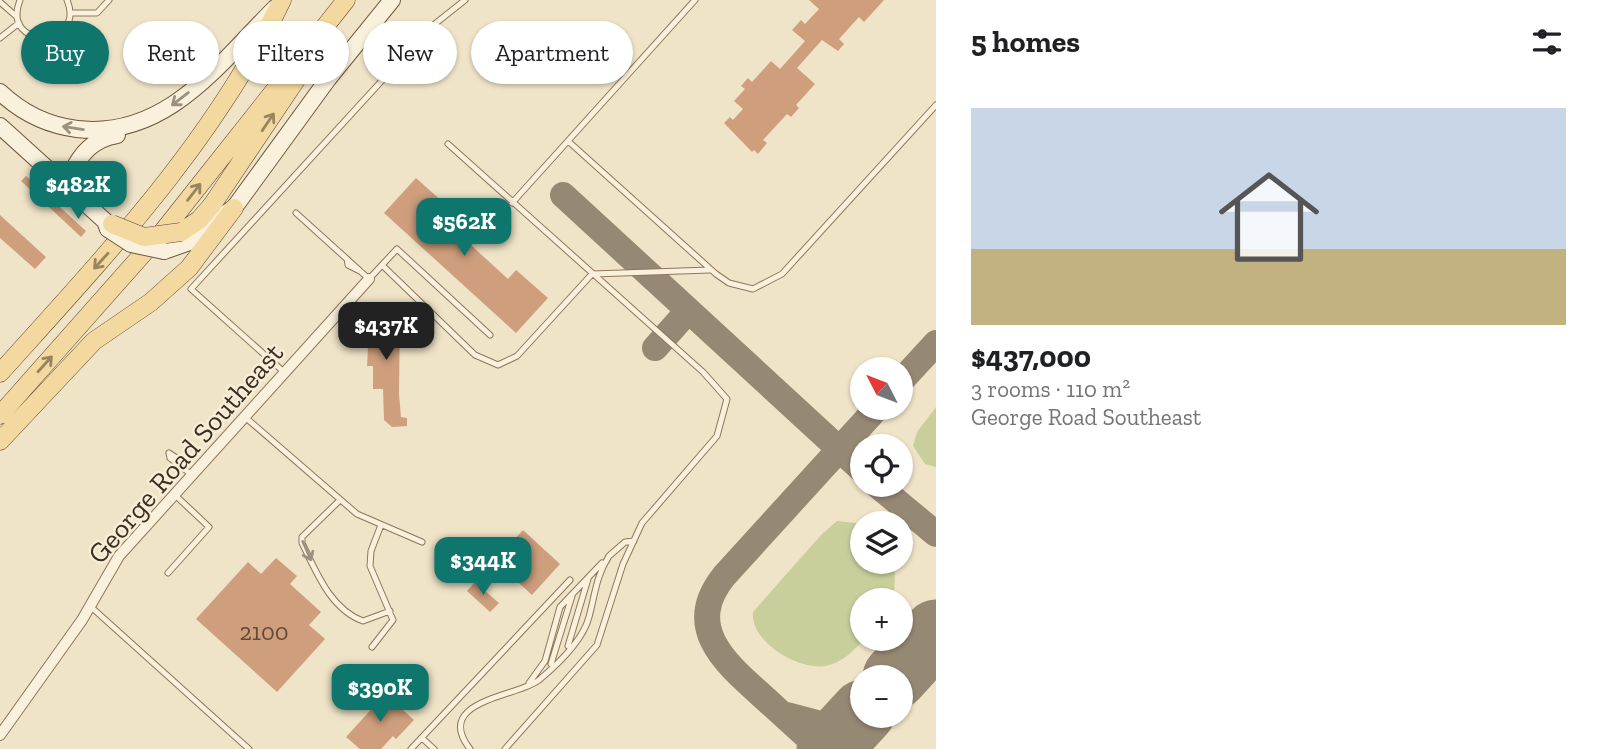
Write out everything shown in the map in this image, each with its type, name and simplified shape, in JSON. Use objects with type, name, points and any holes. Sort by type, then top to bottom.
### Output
[{"type":"main road","points":[[108,225],[144,237],[181,232],[199,220],[212,205],[331,27],[346,0]]},
{"type":"main road","points":[[0,415],[164,230],[346,0]]},
{"type":"main road","points":[[0,441],[88,347],[164,291],[189,268],[328,79],[392,0]]},
{"type":"main road","points":[[75,194],[71,174],[88,147],[99,139],[123,134],[183,98],[282,1]]},
{"type":"main road","points":[[0,373],[138,219],[174,174],[220,112],[282,1]]},
{"type":"main road","points":[[0,92],[26,113],[66,128],[113,129],[141,124]]},
{"type":"main road","points":[[0,126],[131,244],[164,251],[198,239],[219,217],[234,208]]},
{"type":"street","name":"George Road Southeast","points":[[0,735],[90,606],[119,556],[174,494],[189,472],[245,416],[369,279]]},
{"type":"lane","points":[[0,38],[18,20],[20,0]]},
{"type":"lane","points":[[0,2],[30,35],[47,38],[63,30],[70,13],[67,0]]},
{"type":"lane","points":[[70,13],[97,13],[109,0]]},
{"type":"lane","points":[[285,373],[191,289],[431,27],[465,0]]},
{"type":"lane","points":[[512,203],[695,0]]},
{"type":"lane","points":[[568,141],[710,270],[729,283],[744,288],[759,288],[771,282],[936,106]]},
{"type":"lane","points":[[448,144],[720,389],[727,399],[717,436],[642,523],[623,564],[597,645],[505,749]]},
{"type":"lane","points":[[296,213],[358,266],[369,279],[397,249],[490,335]]},
{"type":"lane","points":[[382,265],[475,355],[498,365],[517,356],[592,274],[710,270]]},
{"type":"lane","points":[[245,416],[357,514],[422,541]]},
{"type":"lane","points":[[168,573],[209,527],[174,494]]},
{"type":"lane","points":[[340,500],[302,537],[302,543],[329,595],[356,619],[363,621],[390,611]]},
{"type":"lane","points":[[372,647],[391,624],[390,611],[370,566],[371,551],[381,525]]},
{"type":"lane","points":[[524,687],[540,670],[558,612],[609,556],[625,542],[634,541]]},
{"type":"lane","points":[[470,749],[463,727],[470,709],[481,701],[524,687],[544,675],[565,652],[585,628],[598,577],[609,556]]},
{"type":"lane","points":[[565,652],[573,636],[591,573]]},
{"type":"lane","points":[[411,749],[570,580]]},
{"type":"lane","points":[[544,675],[556,654],[575,591]]},
{"type":"lane","points":[[90,606],[249,749]]},
{"type":"lane","points":[[422,738],[434,749]]},
{"type":"green space","points":[[936,407],[936,467],[925,464],[913,446],[917,432]]},
{"type":"green space","points":[[837,521],[850,522],[850,574],[895,574],[894,588],[850,588],[850,651],[852,651],[837,662],[814,666],[790,659],[767,643],[754,623],[753,612],[821,535]]},
{"type":"building","points":[[809,0],[884,0],[864,22],[859,17],[839,39],[844,44],[838,51],[822,40],[797,68],[815,84],[796,105],[799,108],[791,117],[787,114],[763,140],[767,143],[758,154],[754,150],[752,152],[724,123],[730,117],[733,120],[743,109],[734,101],[745,89],[741,86],[748,78],[752,82],[771,61],[780,69],[805,41],[792,30],[801,20],[805,24],[819,9]]},
{"type":"building","points":[[26,176],[86,231],[81,237],[21,181]]},
{"type":"building","points":[[416,178],[444,203],[436,213],[508,279],[516,270],[548,298],[516,333],[384,213]]},
{"type":"building","points":[[0,215],[46,257],[35,269],[0,238]]},
{"type":"building","points":[[370,311],[400,311],[399,394],[401,417],[407,418],[407,426],[392,427],[384,420],[383,389],[373,389],[373,366],[367,366]]},
{"type":"building","points":[[523,530],[560,564],[532,595],[495,561]]},
{"type":"building","points":[[276,558],[297,576],[290,584],[321,612],[309,625],[325,639],[277,692],[196,619],[248,562],[261,574]]},
{"type":"building","points":[[475,582],[499,603],[490,612],[467,591]]},
{"type":"building","points":[[381,690],[414,720],[396,739],[393,736],[381,749],[360,749],[346,737],[377,703],[372,700]]},
{"type":"taxiway","points":[[563,195],[850,459]]},
{"type":"taxiway","points":[[655,348],[688,311]]},
{"type":"taxiway","points":[[914,367],[936,343]]},
{"type":"taxiway","points":[[821,749],[733,669],[713,641],[708,627],[708,611],[713,594],[724,576],[866,420]]},
{"type":"taxiway","points":[[891,497],[936,534]]},
{"type":"taxiway","points":[[906,665],[936,631]]},
{"type":"taxiway","points":[[787,715],[821,724],[850,715]]},
{"type":"taxiway","points":[[849,749],[855,728]]},
{"type":"runway","points":[[906,665],[936,632]]},
{"type":"runway","points":[[829,749],[850,726]]}]
